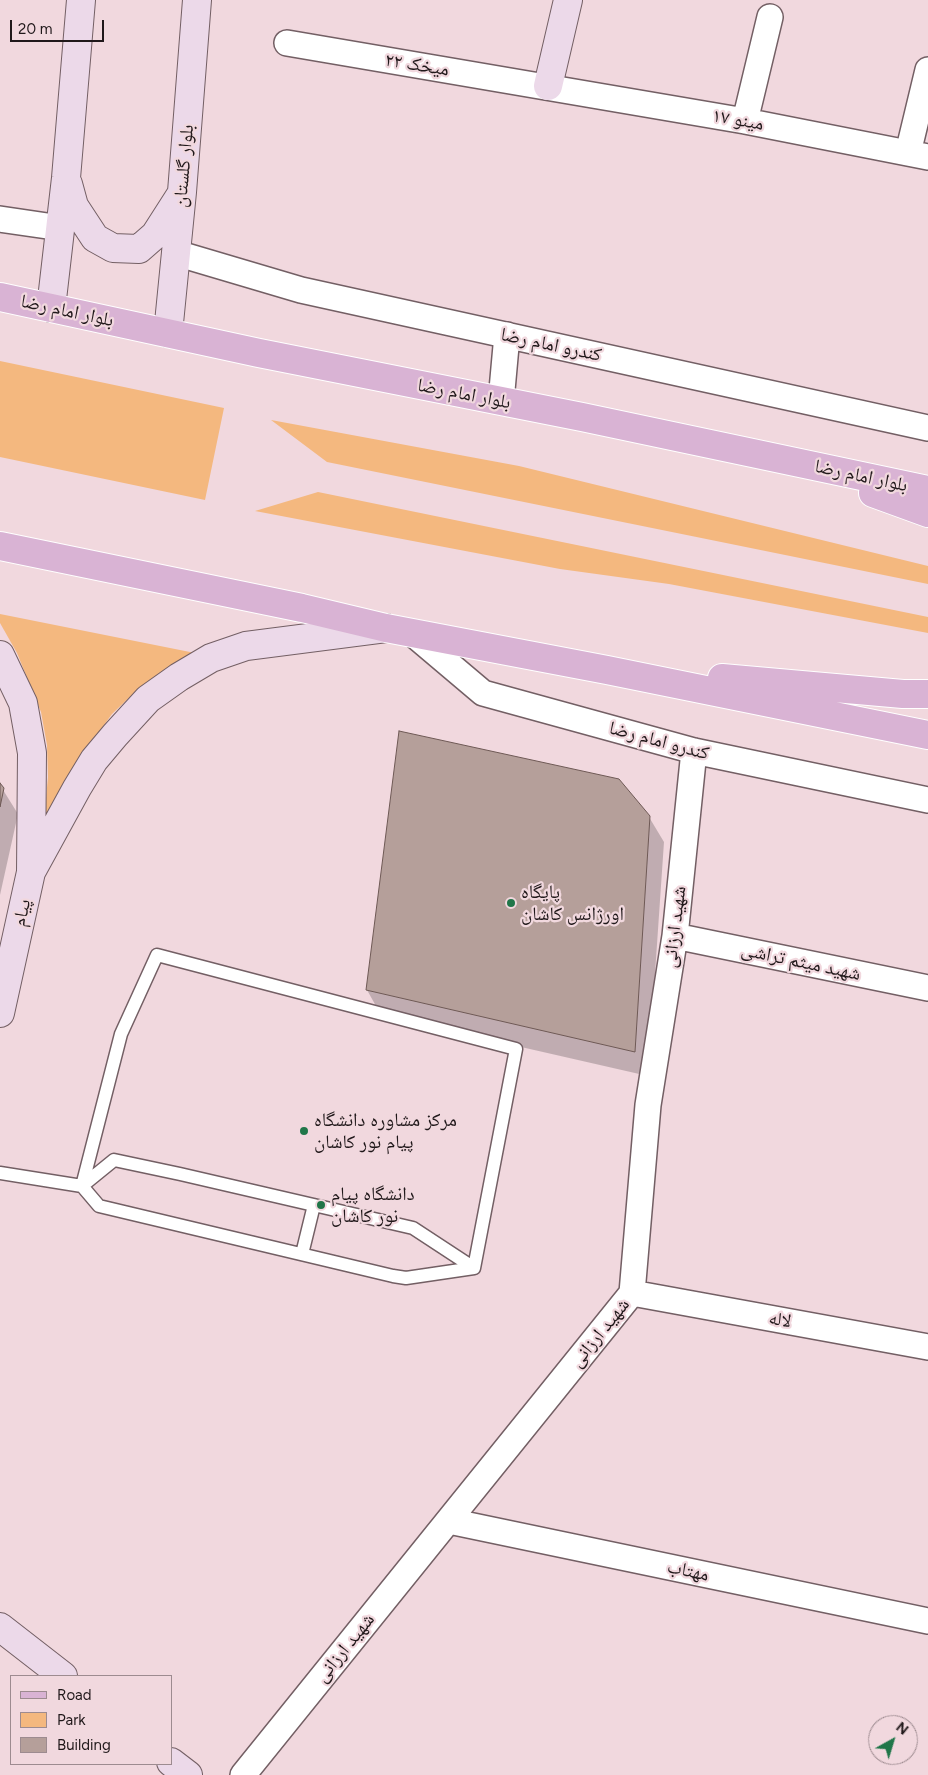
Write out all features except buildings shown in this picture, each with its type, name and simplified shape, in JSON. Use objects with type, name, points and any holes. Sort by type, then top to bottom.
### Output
[{"type":"main road","points":[[51,308],[66,178],[81,0]]},
{"type":"main road","name":"بلوار گلستان","points":[[168,333],[182,192],[197,0]]},
{"type":"main road","points":[[548,86],[568,0]]},
{"type":"main road","points":[[66,178],[74,206],[84,222],[95,238],[113,248],[139,249],[155,234],[182,192]]},
{"type":"main road","name":"بلوار امام رضا","points":[[0,297],[258,353],[928,490]]},
{"type":"main road","points":[[777,458],[928,513]]},
{"type":"main road","points":[[0,546],[302,608],[386,628],[928,735]]},
{"type":"main road","points":[[31,872],[94,760],[148,699],[179,676],[211,658],[246,646],[386,628]]},
{"type":"main road","points":[[0,655],[7,666],[23,703],[29,727],[32,753],[31,872]]},
{"type":"main road","points":[[586,666],[903,694],[928,694]]},
{"type":"main road","name":"پیام","points":[[0,1013],[31,872]]},
{"type":"main road","points":[[0,1627],[62,1675]]},
{"type":"main road","points":[[172,1763],[188,1775]]},
{"type":"street","points":[[745,121],[770,17]]},
{"type":"street","name":"میخک ۲۲","points":[[287,43],[548,86]]},
{"type":"street","points":[[918,155],[928,70]]},
{"type":"street","name":"مینو ۱۷","points":[[548,86],[745,121],[918,155]]},
{"type":"street","points":[[0,219],[61,228]]},
{"type":"street","name":"کندرو امام رضا","points":[[176,252],[301,290],[928,428]]},
{"type":"street","points":[[500,401],[507,335]]},
{"type":"street","name":"کندرو امام رضا","points":[[412,633],[483,694],[694,751],[928,800]]},
{"type":"street","name":"شهید ارزانی","points":[[243,1775],[632,1293],[648,1105],[675,936],[694,751]]},
{"type":"street","name":"شهید میثم تراشی","points":[[675,936],[928,988]]},
{"type":"street","name":"لاله","points":[[632,1293],[928,1347]]},
{"type":"street","name":"مهتاب","points":[[449,1521],[928,1621]]},
{"type":"lane","points":[[82,1186],[121,1034],[157,955],[516,1049],[474,1268]]},
{"type":"lane","points":[[82,1186],[114,1160],[413,1228],[474,1268]]},
{"type":"lane","points":[[0,1173],[82,1186],[99,1206],[406,1278],[474,1268]]},
{"type":"lane","points":[[302,1254],[314,1205]]},
{"type":"green space","points":[[0,361],[224,408],[205,500],[0,457]]},
{"type":"green space","points":[[271,420],[519,466],[928,566],[928,584],[327,462]]},
{"type":"green space","points":[[318,492],[928,617],[928,633],[669,584],[560,569],[255,511]]},
{"type":"green space","points":[[0,614],[195,653],[137,690],[112,714],[89,746],[43,829],[48,777],[47,745],[41,712],[17,653],[0,623]]},
{"type":"place","name":"پایگاه اورژانس کاشان","points":[[511,903]]},
{"type":"place","name":"مرکز مشاوره دانشگاه پیام نور کاشان","points":[[304,1131]]},
{"type":"place","name":"دانشگاه پیام نور کاشان","points":[[321,1205]]}]
